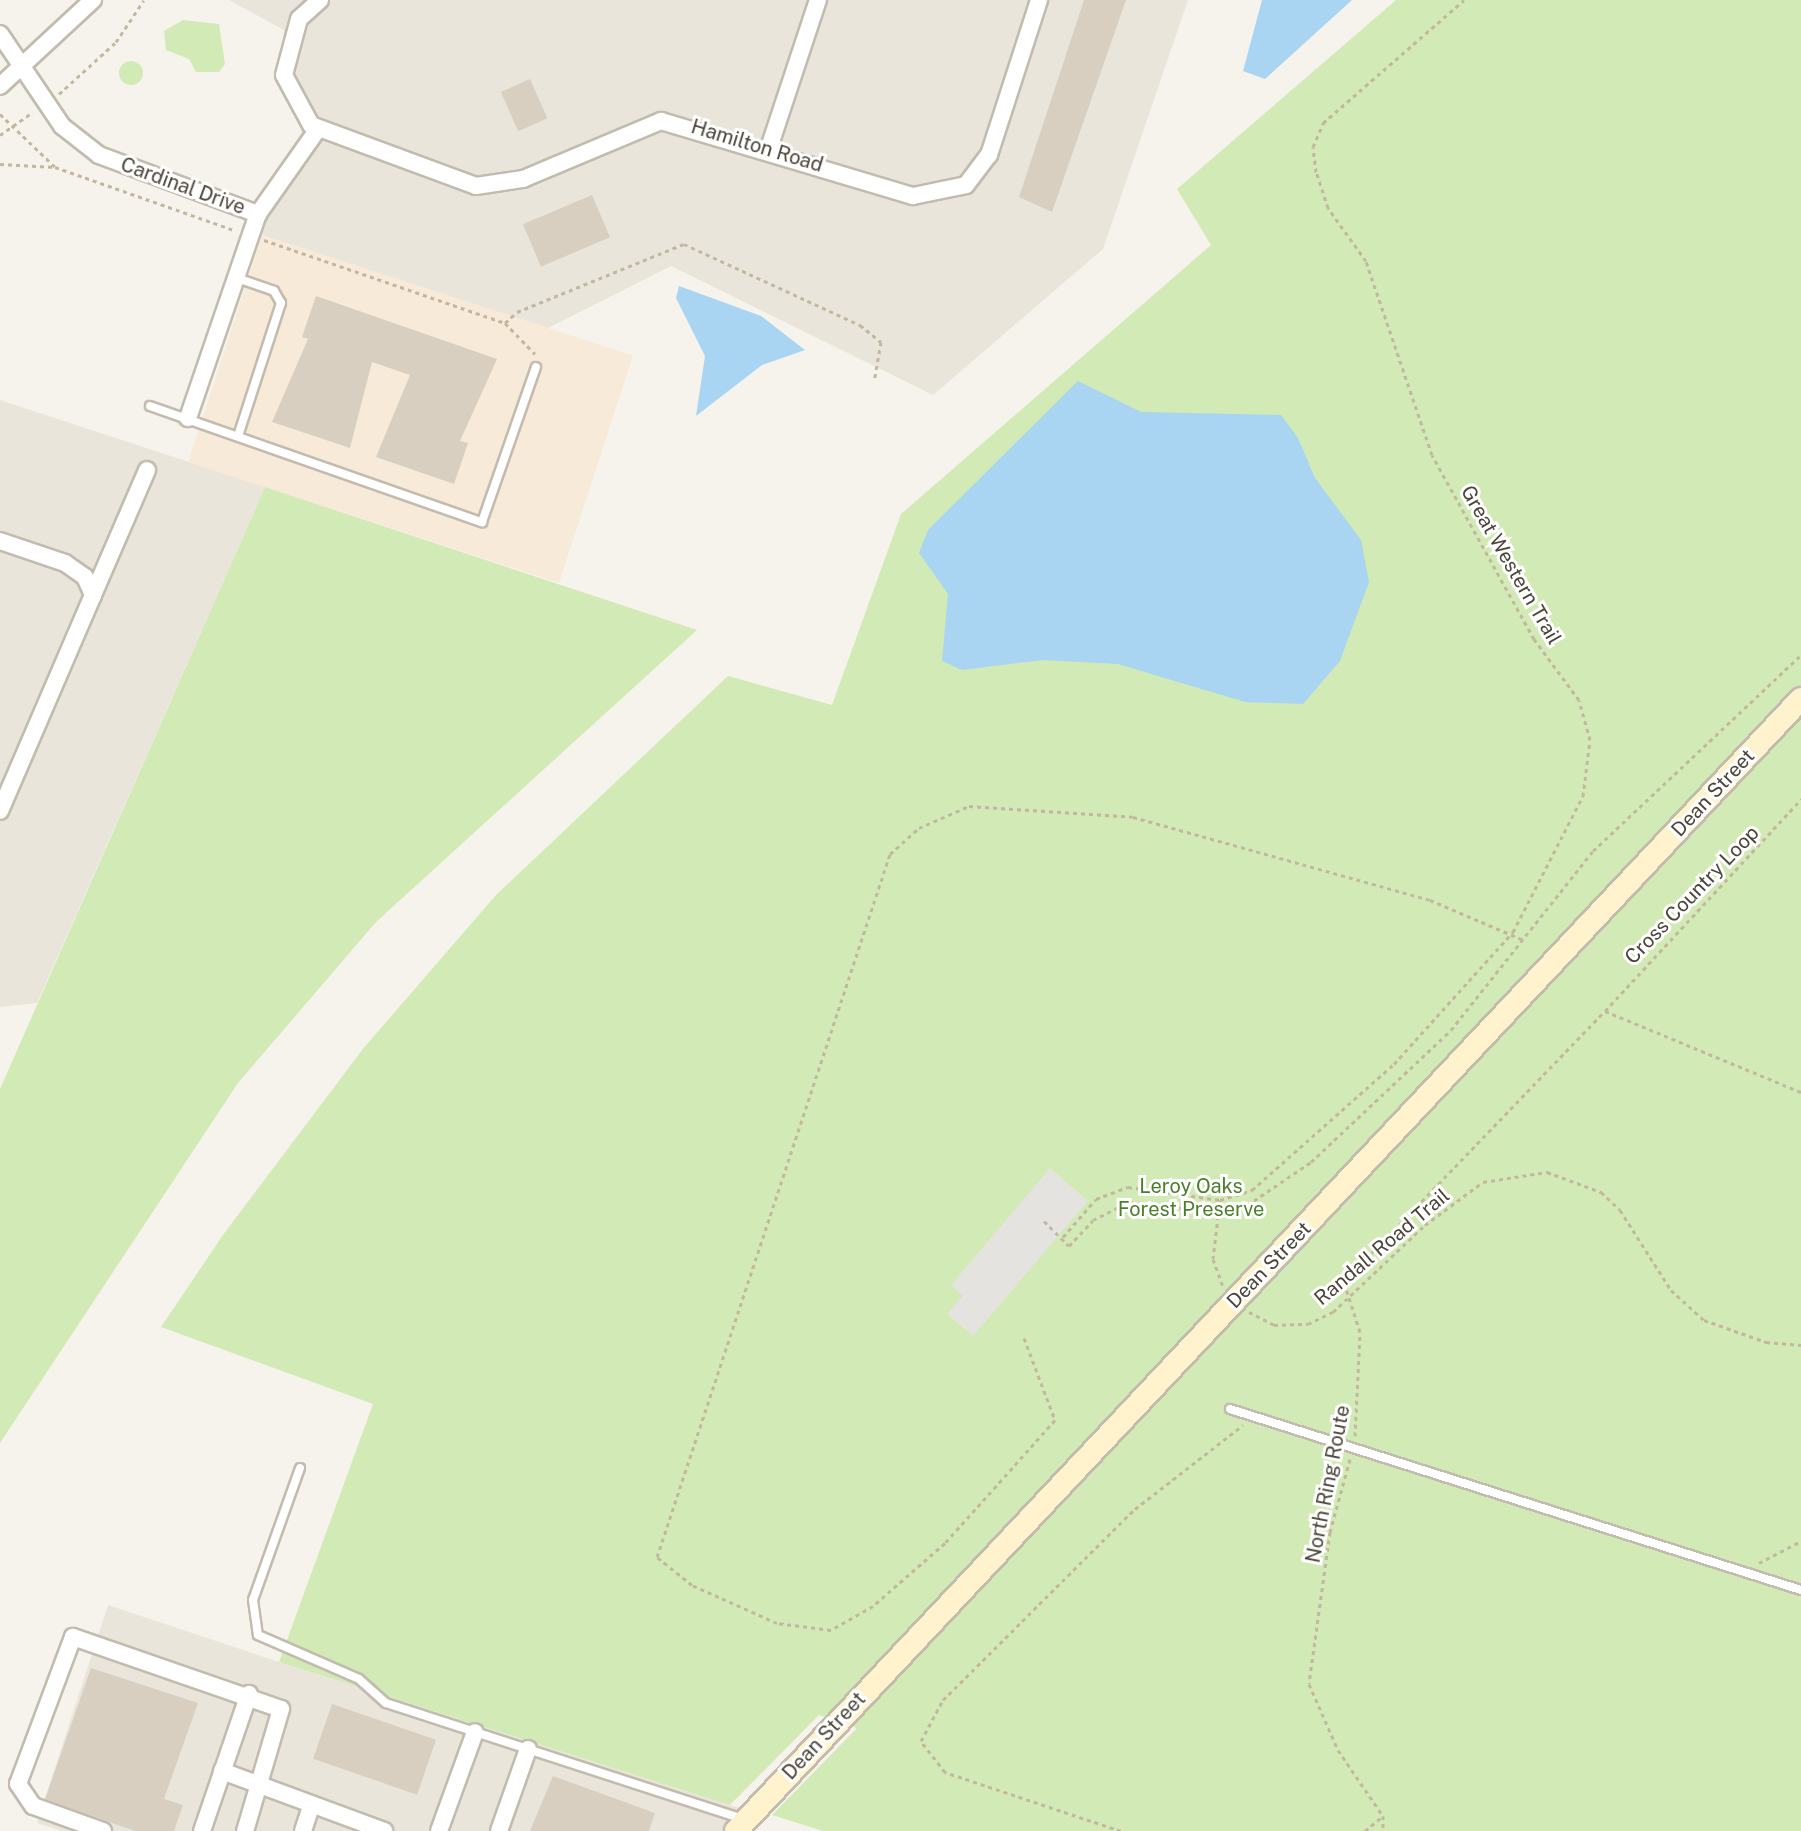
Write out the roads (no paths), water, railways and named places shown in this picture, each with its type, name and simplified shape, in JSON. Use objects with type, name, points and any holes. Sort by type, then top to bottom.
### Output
[{"type":"street","points":[[0,86],[24,70],[93,0]]},
{"type":"street","points":[[258,214],[318,129],[284,75],[299,19],[320,0]]},
{"type":"street","points":[[769,148],[818,0]]},
{"type":"street","name":"Hamilton Road","points":[[318,129],[476,186],[523,179],[661,121],[769,148],[913,196],[966,185],[989,155],[1039,0]]},
{"type":"street","name":"Cardinal Drive","points":[[0,34],[62,126],[99,155],[258,214],[188,418]]},
{"type":"street","points":[[0,811],[70,658],[93,595],[147,470]]},
{"type":"street","points":[[0,541],[65,563],[85,577],[93,595]]},
{"type":"street","name":"Dean Street","points":[[741,1826],[1801,699]]},
{"type":"street","points":[[103,1831],[33,1806],[18,1784],[73,1637],[249,1694],[281,1709],[245,1831]]},
{"type":"street","points":[[202,1831],[249,1694]]},
{"type":"street","points":[[439,1831],[475,1732]]},
{"type":"street","points":[[499,1831],[528,1749]]},
{"type":"street","points":[[222,1771],[384,1831]]},
{"type":"street","points":[[303,1831],[312,1804]]},
{"type":"lane","points":[[236,277],[274,291],[281,303],[238,436]]},
{"type":"lane","points":[[150,406],[482,522],[536,367]]},
{"type":"lane","points":[[1230,1409],[1801,1590]]},
{"type":"lane","points":[[300,1468],[253,1600],[258,1635],[359,1679],[386,1703],[528,1749],[741,1826]]},
{"type":"water","points":[[1262,0],[1352,0],[1265,79],[1243,71]]},
{"type":"water","points":[[679,286],[761,316],[805,350],[762,365],[696,416],[705,356],[676,298]]},
{"type":"water","points":[[1078,381],[1141,412],[1281,415],[1298,438],[1315,478],[1361,540],[1369,582],[1340,661],[1303,704],[1245,702],[1118,664],[1043,660],[962,670],[942,661],[948,594],[919,553],[928,530]]},
{"type":"park label","name":"Leroy Oaks Forest Preserve","points":[[1191,1198]]}]
